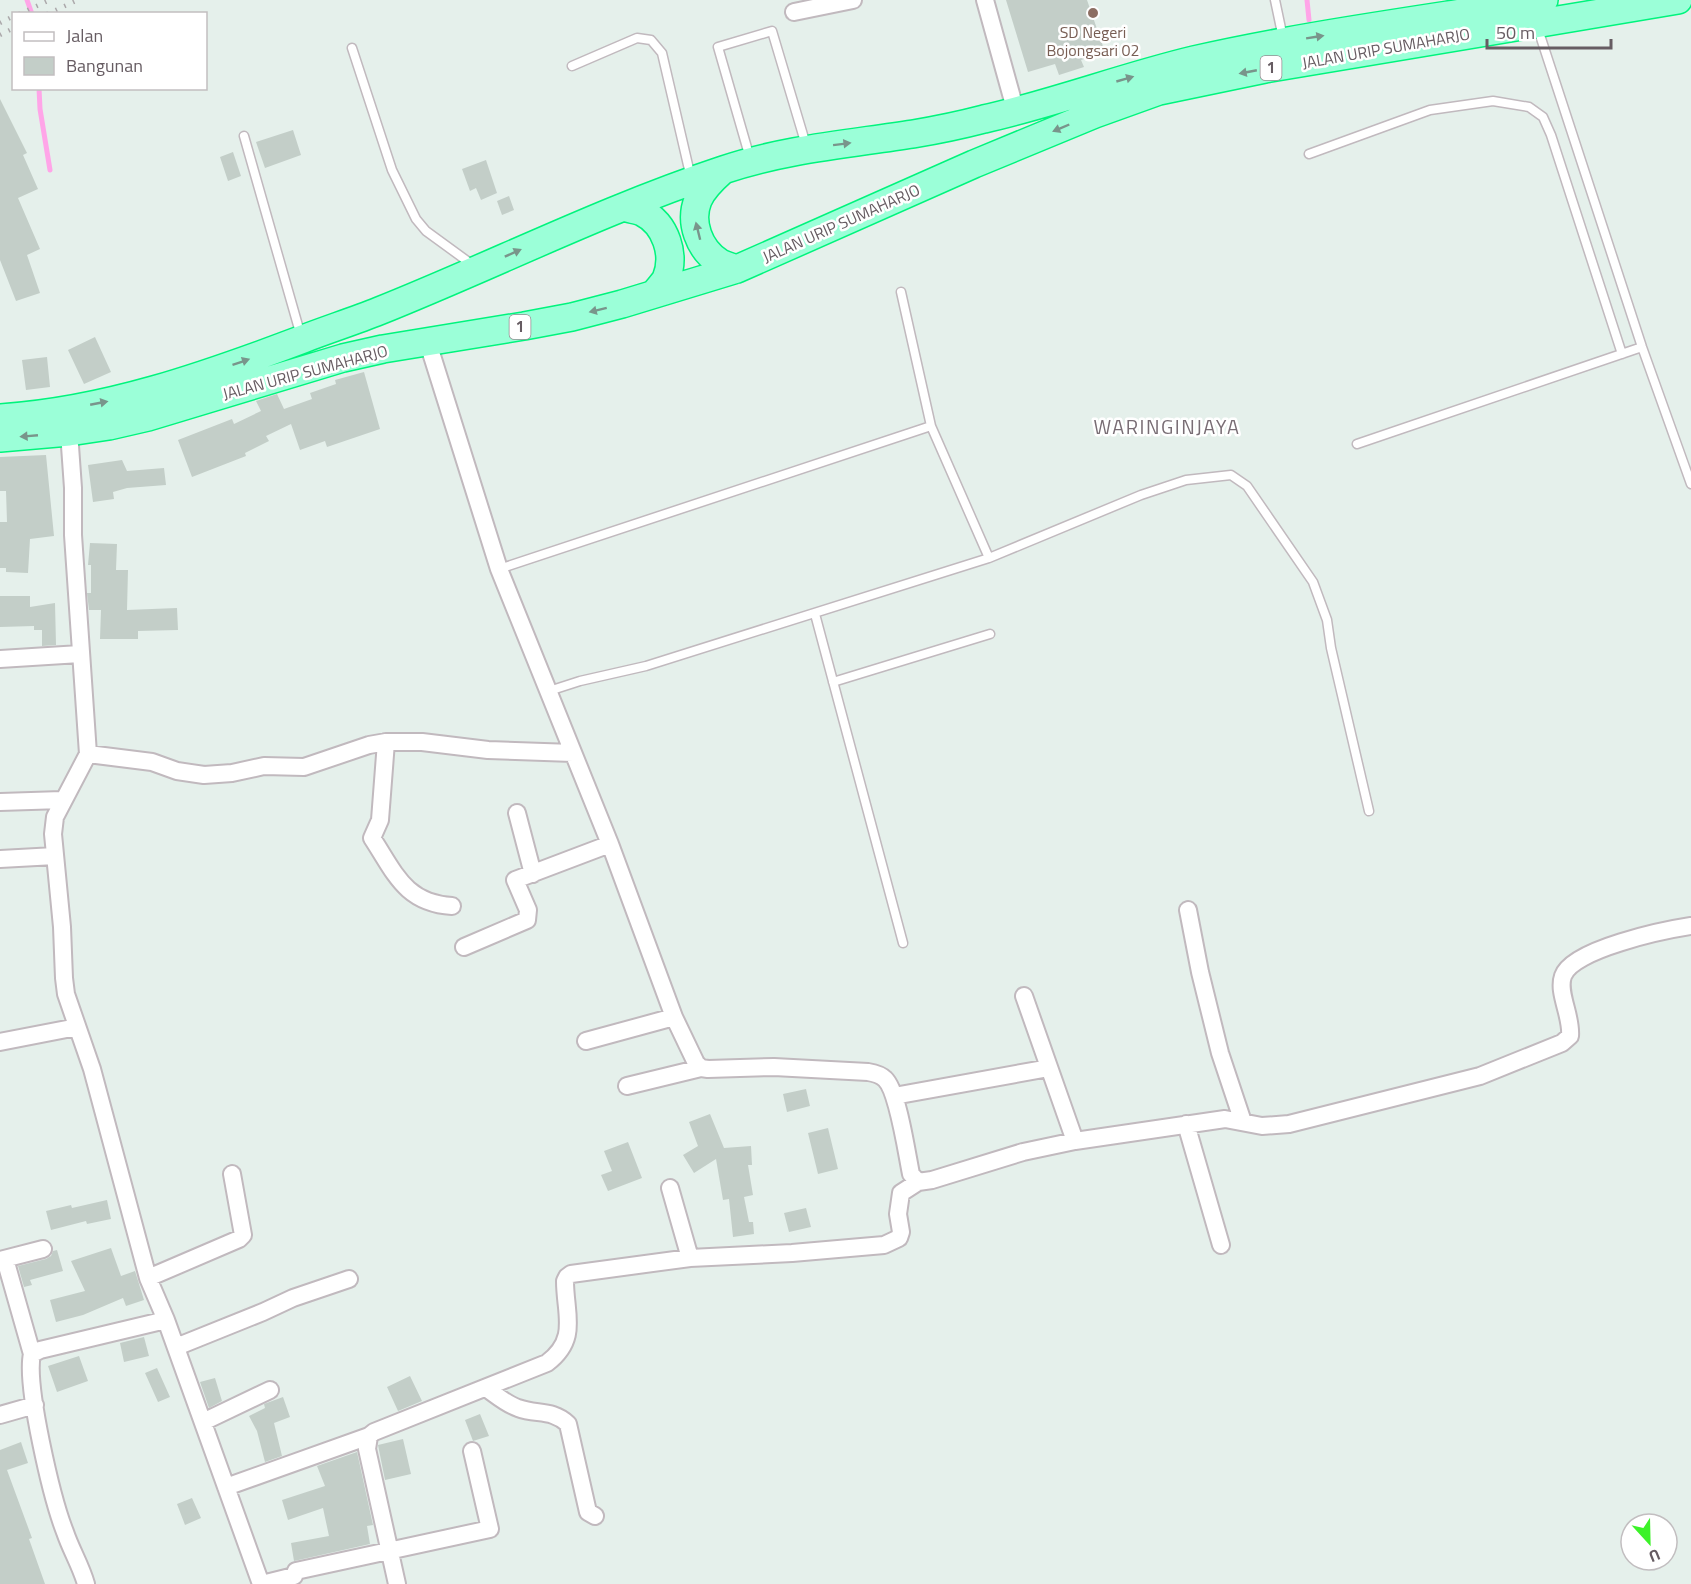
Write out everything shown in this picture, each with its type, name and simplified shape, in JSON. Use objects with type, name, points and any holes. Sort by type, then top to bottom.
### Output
[{"type":"highway","name":"JALAN URIP SUMAHARJO","points":[[188,392],[302,339],[379,311],[624,207],[751,161],[807,149],[916,134],[1016,112],[1193,61],[1456,7],[1678,0]]},
{"type":"highway","name":"JALAN URIP SUMAHARJO","points":[[0,438],[69,432],[188,392],[383,349],[572,317],[654,294],[737,269],[1007,150],[1159,91],[1265,69],[1535,6]]},
{"type":"highway","points":[[723,170],[708,185],[698,200],[696,227],[706,251],[720,263],[737,269]]},
{"type":"highway","points":[[624,207],[642,212],[658,224],[667,241],[670,260],[666,279],[654,294]]},
{"type":"highway","name":"JALAN URIP SUMAHARJO","points":[[0,418],[69,409],[143,406]]},
{"type":"street","points":[[794,12],[853,0]]},
{"type":"street","points":[[984,0],[1016,112]]},
{"type":"street","points":[[428,343],[499,569],[610,844],[674,1017],[692,1058],[701,1068]]},
{"type":"street","points":[[69,432],[80,654],[88,754],[62,800],[55,817],[53,834],[62,927],[64,978],[77,1027],[92,1069],[148,1278],[176,1347],[261,1584],[294,1576],[296,1571],[490,1529],[472,1452]]},
{"type":"street","points":[[0,659],[80,654]]},
{"type":"street","points":[[88,754],[152,762],[177,771],[204,775],[232,773],[264,766],[304,766],[386,742],[422,742],[488,750],[573,753]]},
{"type":"street","points":[[386,742],[380,820],[372,838],[411,893],[435,905],[452,906]]},
{"type":"street","points":[[0,802],[62,800]]},
{"type":"street","points":[[517,813],[533,874]]},
{"type":"street","points":[[464,946],[527,920],[528,910],[515,880],[610,844]]},
{"type":"street","points":[[0,859],[55,856]]},
{"type":"street","points":[[1188,910],[1217,1042],[1243,1122]]},
{"type":"street","points":[[226,1487],[369,1436],[374,1432],[547,1363],[555,1357],[567,1334],[565,1281],[571,1274],[690,1258],[884,1245],[896,1241],[901,1232],[898,1214],[901,1193],[918,1182],[932,1180],[1023,1152],[1075,1141],[1225,1119],[1262,1126],[1289,1124],[1480,1076],[1562,1043],[1570,1036],[1571,1026],[1561,987],[1565,972],[1598,949],[1691,926]]},
{"type":"street","points":[[1024,996],[1075,1141]]},
{"type":"street","points":[[586,1041],[674,1017]]},
{"type":"street","points":[[0,1042],[77,1027]]},
{"type":"street","points":[[627,1086],[701,1068],[774,1067],[868,1072],[879,1075],[887,1080],[894,1096],[911,1174],[918,1182]]},
{"type":"street","points":[[894,1096],[1049,1068]]},
{"type":"street","points":[[1186,1124],[1221,1245]]},
{"type":"street","points":[[148,1278],[239,1239],[243,1235],[232,1174]]},
{"type":"street","points":[[670,1188],[690,1258]]},
{"type":"street","points":[[43,1249],[2,1259],[32,1354],[30,1362],[35,1405],[56,1503],[64,1531],[86,1584]]},
{"type":"street","points":[[176,1347],[293,1298],[349,1279]]},
{"type":"street","points":[[32,1354],[40,1350],[166,1320]]},
{"type":"street","points":[[486,1388],[514,1406],[528,1411],[557,1415],[567,1424],[588,1512],[595,1516]]},
{"type":"street","points":[[202,1422],[270,1390]]},
{"type":"street","points":[[0,1415],[35,1405]]},
{"type":"street","points":[[369,1436],[367,1449],[397,1584]]},
{"type":"lane","points":[[1275,0],[1284,42]]},
{"type":"lane","points":[[1535,6],[1642,347],[1691,484]]},
{"type":"lane","points":[[751,161],[718,47],[772,31],[807,149]]},
{"type":"lane","points":[[572,66],[638,38],[651,40],[662,53],[692,182]]},
{"type":"lane","points":[[352,48],[392,170],[416,219],[426,231],[478,268]]},
{"type":"lane","points":[[1309,154],[1430,110],[1493,102],[1529,107],[1543,117],[1551,135],[1622,354]]},
{"type":"lane","points":[[244,136],[302,339]]},
{"type":"lane","points":[[901,292],[931,426],[989,558]]},
{"type":"lane","points":[[1357,444],[1642,347]]},
{"type":"lane","points":[[499,569],[931,426]]},
{"type":"lane","points":[[549,691],[580,681],[646,666],[989,558],[1141,495],[1186,480],[1230,475],[1247,486],[1313,582],[1327,620],[1331,648],[1369,811]]},
{"type":"lane","points":[[815,614],[903,943]]},
{"type":"lane","points":[[833,682],[990,634]]},
{"type":"building","points":[[1006,0],[1087,0],[1105,52],[1081,60],[1084,67],[1059,75],[1055,64],[1028,72]]},
{"type":"building","points":[[0,99],[27,153],[23,155],[38,189],[18,198],[40,249],[27,255],[40,293],[16,301],[0,260]]},
{"type":"building","points":[[293,130],[301,155],[265,168],[256,142]]},
{"type":"building","points":[[233,152],[241,176],[228,181],[220,157]]},
{"type":"building","points":[[486,160],[497,193],[481,200],[476,188],[470,191],[462,169]]},
{"type":"building","points":[[509,196],[514,210],[502,215],[497,201]]},
{"type":"building","points":[[95,337],[111,372],[84,384],[68,350]]},
{"type":"building","points":[[47,357],[50,387],[26,390],[22,360]]},
{"type":"building","points":[[364,372],[380,429],[327,447],[325,441],[300,450],[291,424],[266,436],[269,441],[245,453],[246,456],[192,477],[178,440],[232,419],[234,424],[261,411],[256,401],[277,394],[284,409],[312,399],[310,393],[336,384],[335,380]]},
{"type":"building","points":[[46,455],[54,536],[30,539],[28,573],[6,572],[6,568],[0,568],[0,522],[7,522],[6,491],[0,491],[0,457]]},
{"type":"building","points":[[122,460],[127,471],[164,468],[166,485],[127,488],[113,492],[114,499],[93,502],[88,465]]},
{"type":"building","points":[[90,543],[117,544],[116,570],[128,570],[127,610],[177,608],[178,630],[138,631],[138,639],[100,639],[101,610],[89,610],[87,593],[91,593],[91,565],[88,565]]},
{"type":"building","points":[[0,596],[30,596],[30,607],[55,603],[56,645],[42,646],[42,630],[34,630],[34,626],[0,627]]},
{"type":"building","points":[[806,1089],[810,1106],[787,1112],[783,1094]]},
{"type":"building","points":[[710,1114],[724,1148],[751,1146],[752,1165],[748,1165],[753,1195],[744,1197],[749,1222],[753,1222],[754,1234],[733,1237],[729,1199],[723,1200],[716,1159],[694,1173],[683,1155],[698,1146],[689,1122]]},
{"type":"building","points":[[828,1128],[838,1169],[818,1174],[808,1133]]},
{"type":"building","points":[[628,1142],[642,1178],[608,1191],[601,1175],[612,1171],[604,1151]]},
{"type":"building","points":[[107,1200],[111,1219],[87,1224],[86,1221],[51,1230],[46,1211]]},
{"type":"building","points":[[806,1208],[811,1227],[789,1232],[784,1213]]},
{"type":"building","points":[[111,1248],[121,1276],[135,1271],[144,1300],[126,1306],[123,1298],[83,1315],[56,1322],[50,1300],[85,1291],[71,1261]]},
{"type":"building","points":[[57,1250],[63,1271],[30,1280],[32,1285],[24,1287],[18,1266],[46,1259]]},
{"type":"building","points":[[144,1337],[149,1356],[124,1362],[120,1343]]},
{"type":"building","points":[[79,1356],[88,1381],[57,1392],[48,1366]]},
{"type":"building","points":[[157,1368],[170,1397],[158,1402],[145,1373]]},
{"type":"building","points":[[410,1376],[422,1401],[398,1411],[387,1387]]},
{"type":"building","points":[[215,1378],[222,1401],[209,1408],[200,1382]]},
{"type":"building","points":[[283,1397],[290,1417],[274,1423],[282,1456],[265,1462],[257,1431],[249,1416],[265,1408],[264,1404]]},
{"type":"building","points":[[480,1414],[489,1436],[473,1441],[465,1420]]},
{"type":"building","points":[[403,1439],[411,1474],[385,1480],[378,1445]]},
{"type":"building","points":[[21,1442],[28,1463],[7,1470],[32,1538],[29,1539],[45,1584],[0,1584],[0,1450]]},
{"type":"building","points":[[357,1452],[373,1525],[367,1526],[370,1544],[294,1561],[291,1543],[329,1536],[323,1508],[288,1520],[282,1500],[325,1486],[317,1466]]},
{"type":"building","points":[[192,1498],[201,1518],[185,1525],[177,1504]]},
{"type":"waterway","points":[[27,0],[31,12]]},
{"type":"waterway","points":[[1307,0],[1309,20]]},
{"type":"waterway","points":[[39,90],[50,170]]},
{"type":"railway","points":[[23,12],[50,0]]},
{"type":"railway","points":[[51,12],[78,0]]},
{"type":"railway","points":[[0,23],[12,17]]},
{"type":"railway","points":[[0,35],[12,29]]},
{"type":"place","name":"SD Negeri Bojongsari 02","points":[[1093,13]]},
{"type":"district","name":"WARINGINJAYA","points":[[1167,427]]}]
